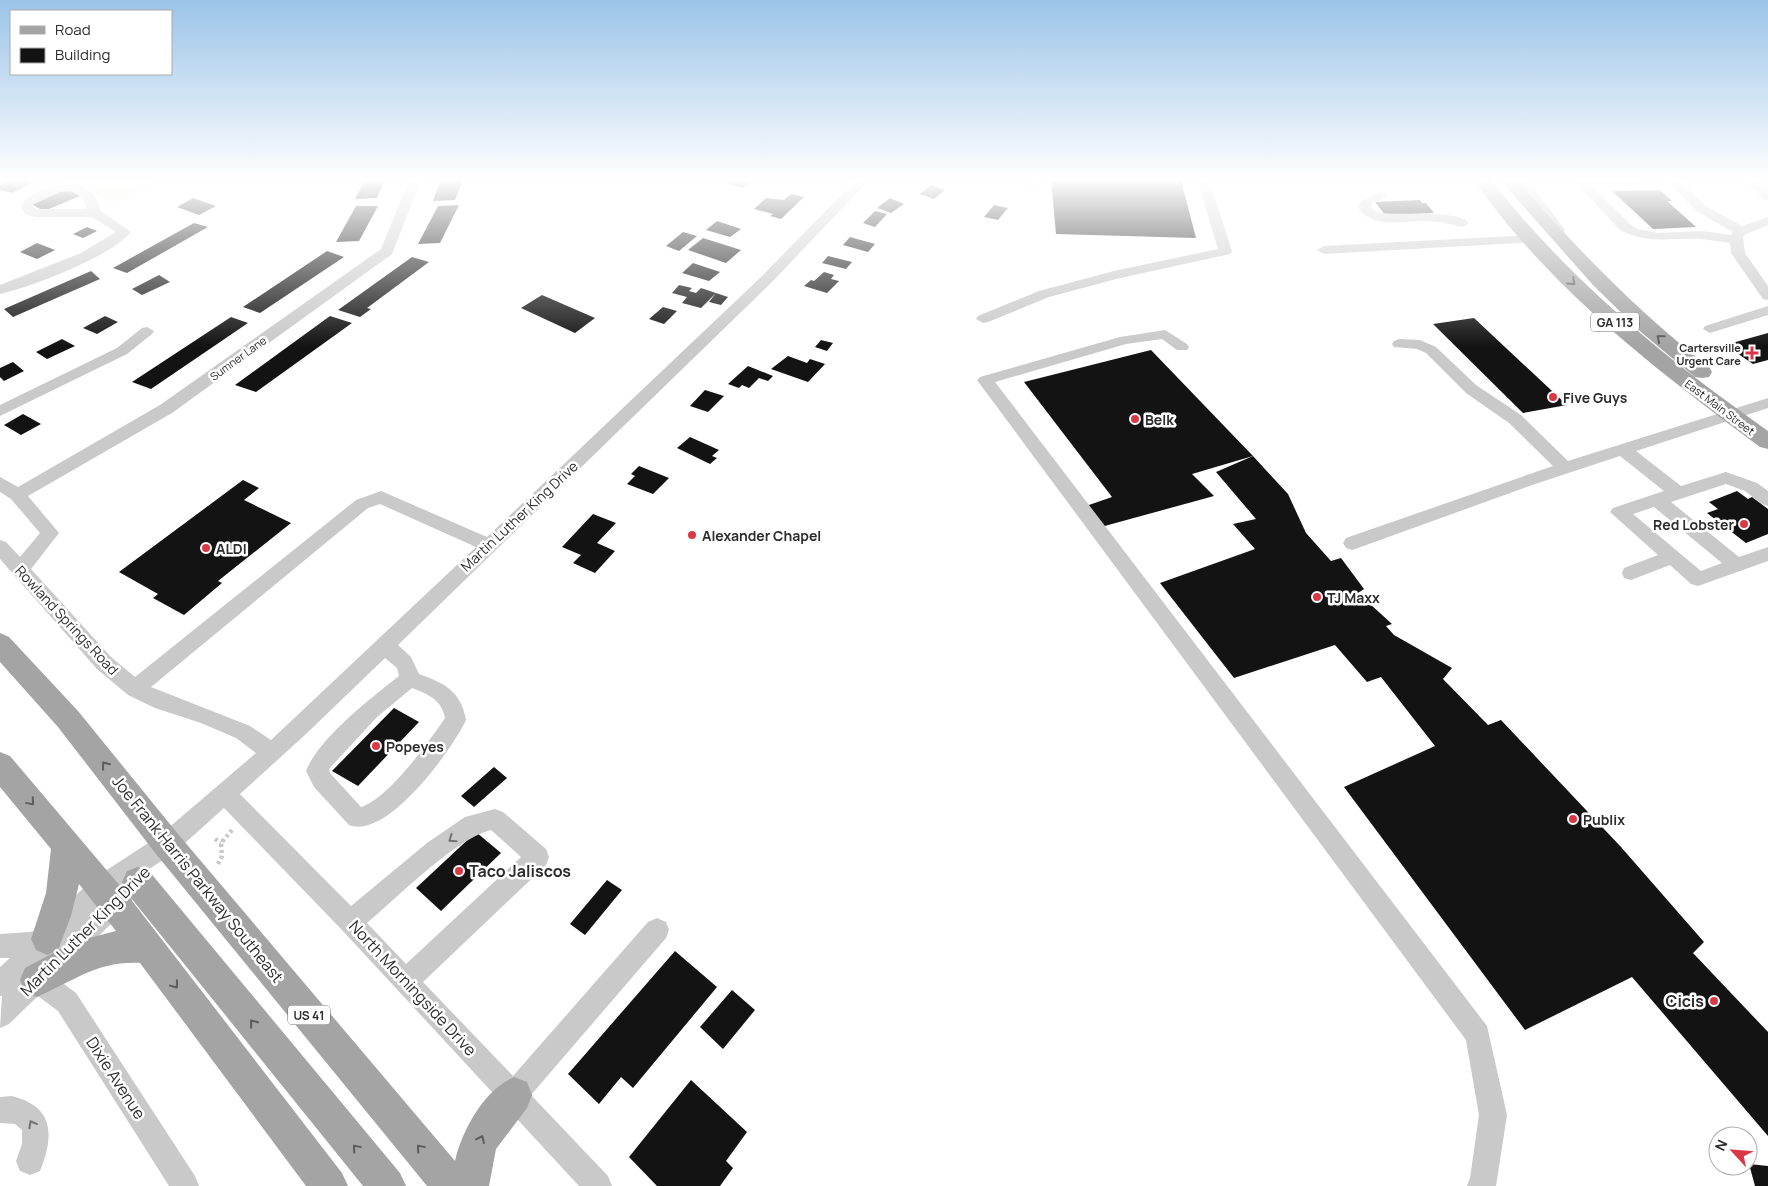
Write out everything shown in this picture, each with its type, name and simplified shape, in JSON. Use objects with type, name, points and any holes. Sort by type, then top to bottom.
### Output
[{"type":"main road","name":"East Main Street","points":[[1527,235],[1620,326],[1664,364],[1768,442]]},
{"type":"main road","name":"East Main Street","points":[[1557,235],[1640,321],[1689,362],[1759,406],[1768,421]]},
{"type":"main road","name":"Joe Frank Harris Parkway Southeast","points":[[0,644],[68,719],[167,844],[451,1186]]},
{"type":"main road","points":[[0,765],[66,845],[118,891],[387,1186]]},
{"type":"main road","points":[[47,939],[62,897],[66,876],[66,845]]},
{"type":"main road","points":[[118,891],[146,946],[329,1186]]},
{"type":"main road","points":[[37,980],[62,964],[86,954],[128,945],[146,946]]},
{"type":"main road","points":[[470,1186],[478,1144],[488,1125],[514,1095]]},
{"type":"street","points":[[0,290],[39,276],[110,243],[120,235]]},
{"type":"street","name":"Sumner Lane","points":[[18,494],[166,409],[388,251],[394,235]]},
{"type":"street","name":"Martin Luther King Drive","points":[[0,1015],[37,980],[118,891],[167,844],[272,752],[766,280],[809,235]]},
{"type":"street","points":[[983,319],[1053,292],[1114,275],[1225,250],[1220,235]]},
{"type":"street","points":[[1559,238],[1563,237],[1562,235]]},
{"type":"street","points":[[1650,235],[1658,237],[1694,235]]},
{"type":"street","points":[[1715,235],[1739,236],[1738,253],[1768,296]]},
{"type":"street","points":[[1324,250],[1531,240]]},
{"type":"street","points":[[1710,329],[1768,310]]},
{"type":"street","points":[[0,411],[122,351],[146,331]]},
{"type":"street","points":[[1182,347],[1165,334],[1125,340],[985,380],[1478,1035],[1493,1115],[1484,1180],[1481,1186]]},
{"type":"street","points":[[1399,344],[1420,345],[1431,350],[1471,389],[1515,419],[1565,468]]},
{"type":"street","points":[[1352,543],[1529,480],[1759,406]]},
{"type":"street","points":[[1622,450],[1678,493]]},
{"type":"street","points":[[1768,500],[1751,487],[1726,478],[1618,512],[1670,558],[1698,579],[1768,554]]},
{"type":"street","points":[[0,483],[18,494],[50,533],[20,569]]},
{"type":"street","points":[[135,689],[362,504],[382,497],[488,545]]},
{"type":"street","points":[[1656,500],[1736,565]]},
{"type":"street","name":"Rowland Springs Road","points":[[0,547],[104,663],[135,689],[162,702],[206,716],[243,732],[272,752]]},
{"type":"street","points":[[1631,573],[1670,558]]},
{"type":"street","points":[[382,646],[402,658],[409,671],[409,678],[370,711],[320,763],[317,771],[322,780],[357,818],[365,819],[380,810],[401,790],[456,720],[455,707],[450,699],[434,687],[409,678]]},
{"type":"street","name":"North Morningside Drive","points":[[225,794],[350,922],[598,1186]]},
{"type":"street","points":[[350,922],[435,851],[473,824],[495,819],[538,857],[406,981]]},
{"type":"street","name":"Martin Luther King Drive","points":[[0,984],[47,939],[118,891],[167,844]]},
{"type":"street","points":[[514,1095],[657,930]]},
{"type":"street","points":[[0,946],[30,944],[47,939]]},
{"type":"street","name":"Dixie Avenue","points":[[37,980],[67,1002],[185,1186]]},
{"type":"street","points":[[0,1110],[14,1109],[29,1117],[36,1132],[35,1148],[30,1161]]},
{"type":"path","points":[[218,864],[222,856],[221,843],[232,830]]},
{"type":"path","points":[[215,839],[221,843]]},
{"type":"building","points":[[76,235],[88,235],[83,238]]},
{"type":"building","points":[[172,235],[193,235],[127,273],[113,268]]},
{"type":"building","points":[[340,235],[362,235],[359,241],[336,242]]},
{"type":"building","points":[[423,235],[444,235],[440,243],[418,244]]},
{"type":"building","points":[[679,235],[697,236],[679,251],[666,246]]},
{"type":"building","points":[[1103,235],[1195,235],[1196,238]]},
{"type":"building","points":[[850,237],[875,244],[868,252],[843,245]]},
{"type":"building","points":[[703,238],[741,250],[726,263],[688,250]]},
{"type":"building","points":[[37,243],[55,250],[37,259],[20,252]]},
{"type":"building","points":[[327,251],[344,257],[260,313],[243,307]]},
{"type":"building","points":[[828,256],[852,262],[846,269],[822,263]]},
{"type":"building","points":[[412,257],[429,262],[367,308],[371,309],[360,317],[338,310]]},
{"type":"building","points":[[693,263],[720,272],[709,281],[682,273]]},
{"type":"building","points":[[91,271],[100,279],[13,317],[4,309]]},
{"type":"building","points":[[824,272],[834,275],[831,279],[839,281],[827,293],[804,286],[811,280],[814,281]]},
{"type":"building","points":[[159,275],[170,282],[142,295],[132,289]]},
{"type":"building","points":[[679,285],[692,288],[689,291],[696,293],[701,288],[716,293],[701,308],[682,303],[687,297],[672,293]]},
{"type":"building","points":[[716,293],[728,297],[721,305],[709,302]]},
{"type":"building","points":[[542,295],[595,318],[575,333],[521,308]]},
{"type":"building","points":[[663,307],[677,311],[664,324],[649,319]]},
{"type":"building","points":[[105,316],[118,322],[97,334],[83,328]]},
{"type":"building","points":[[330,316],[352,323],[256,392],[235,385]]},
{"type":"building","points":[[231,317],[248,323],[151,389],[132,382]]},
{"type":"building","points":[[1474,318],[1567,405],[1523,413],[1433,324]]},
{"type":"building","name":"Cartersville Urgent Care","points":[[1768,333],[1768,360],[1753,364],[1725,345]]},
{"type":"building","points":[[62,339],[75,346],[47,359],[36,352]]},
{"type":"building","points":[[821,340],[833,343],[827,351],[815,347]]},
{"type":"building","name":"Belk","points":[[1151,350],[1253,456],[1192,474],[1214,496],[1101,527],[1086,506],[1112,497],[1024,382]]},
{"type":"building","points":[[788,356],[807,363],[810,359],[825,364],[808,382],[771,369]]},
{"type":"building","points":[[13,362],[24,371],[4,381],[0,377],[0,368]]},
{"type":"building","points":[[748,366],[773,376],[768,381],[759,378],[749,388],[742,385],[739,388],[728,384]]},
{"type":"building","points":[[705,390],[724,396],[708,412],[690,406]]},
{"type":"building","points":[[23,414],[41,424],[21,435],[4,425]]},
{"type":"building","points":[[690,437],[719,450],[712,456],[717,458],[710,464],[677,448]]},
{"type":"building","points":[[1253,456],[1288,494],[1306,533],[1331,561],[1341,558],[1364,589],[1358,593],[1392,624],[1386,626],[1394,635],[1452,668],[1443,679],[1488,725],[1501,720],[1621,847],[1704,942],[1693,953],[1768,1032],[1768,1136],[1632,977],[1525,1030],[1344,787],[1435,746],[1381,677],[1367,682],[1335,645],[1234,678],[1160,583],[1255,549],[1233,524],[1256,519],[1216,472]]},
{"type":"building","points":[[639,466],[669,478],[653,494],[627,484],[635,476],[631,474]]},
{"type":"building","name":"ALDI","points":[[243,480],[259,488],[244,500],[291,523],[218,581],[222,583],[184,615],[153,598],[158,594],[119,572]]},
{"type":"building","name":"Red Lobster","points":[[1737,491],[1748,499],[1752,497],[1768,509],[1768,534],[1746,543],[1707,513],[1718,509],[1709,502]]},
{"type":"building","points":[[593,514],[616,523],[597,543],[615,551],[595,573],[573,563],[581,555],[562,547]]},
{"type":"building","name":"Popeyes","points":[[394,708],[419,722],[358,786],[332,771]]},
{"type":"building","points":[[494,767],[507,778],[474,807],[461,796]]},
{"type":"building","name":"Taco Jaliscos","points":[[476,832],[501,853],[441,911],[416,888]]},
{"type":"building","points":[[607,880],[622,890],[585,935],[570,924]]},
{"type":"building","points":[[675,951],[717,987],[633,1088],[621,1077],[599,1104],[568,1074]]},
{"type":"building","points":[[732,990],[755,1010],[723,1049],[700,1027]]},
{"type":"building","points":[[691,1080],[747,1132],[726,1161],[733,1168],[720,1186],[657,1186],[629,1157]]},
{"type":"building","points":[[1758,1165],[1768,1166],[1768,1186],[1755,1186],[1752,1176],[1758,1176]]},
{"type":"place","name":"Cartersville Urgent Care","points":[[1752,353]]},
{"type":"place","name":"Five Guys","points":[[1553,397]]},
{"type":"place","name":"Belk","points":[[1135,419]]},
{"type":"place","name":"Red Lobster","points":[[1744,524]]},
{"type":"place","name":"Alexander Chapel","points":[[692,535]]},
{"type":"place","name":"ALDI","points":[[206,548]]},
{"type":"place","name":"TJ Maxx","points":[[1317,597]]},
{"type":"place","name":"Popeyes","points":[[376,746]]},
{"type":"place","name":"Publix","points":[[1573,819]]},
{"type":"place","name":"Taco Jaliscos","points":[[459,871]]},
{"type":"place","name":"Cicis","points":[[1714,1001]]}]
